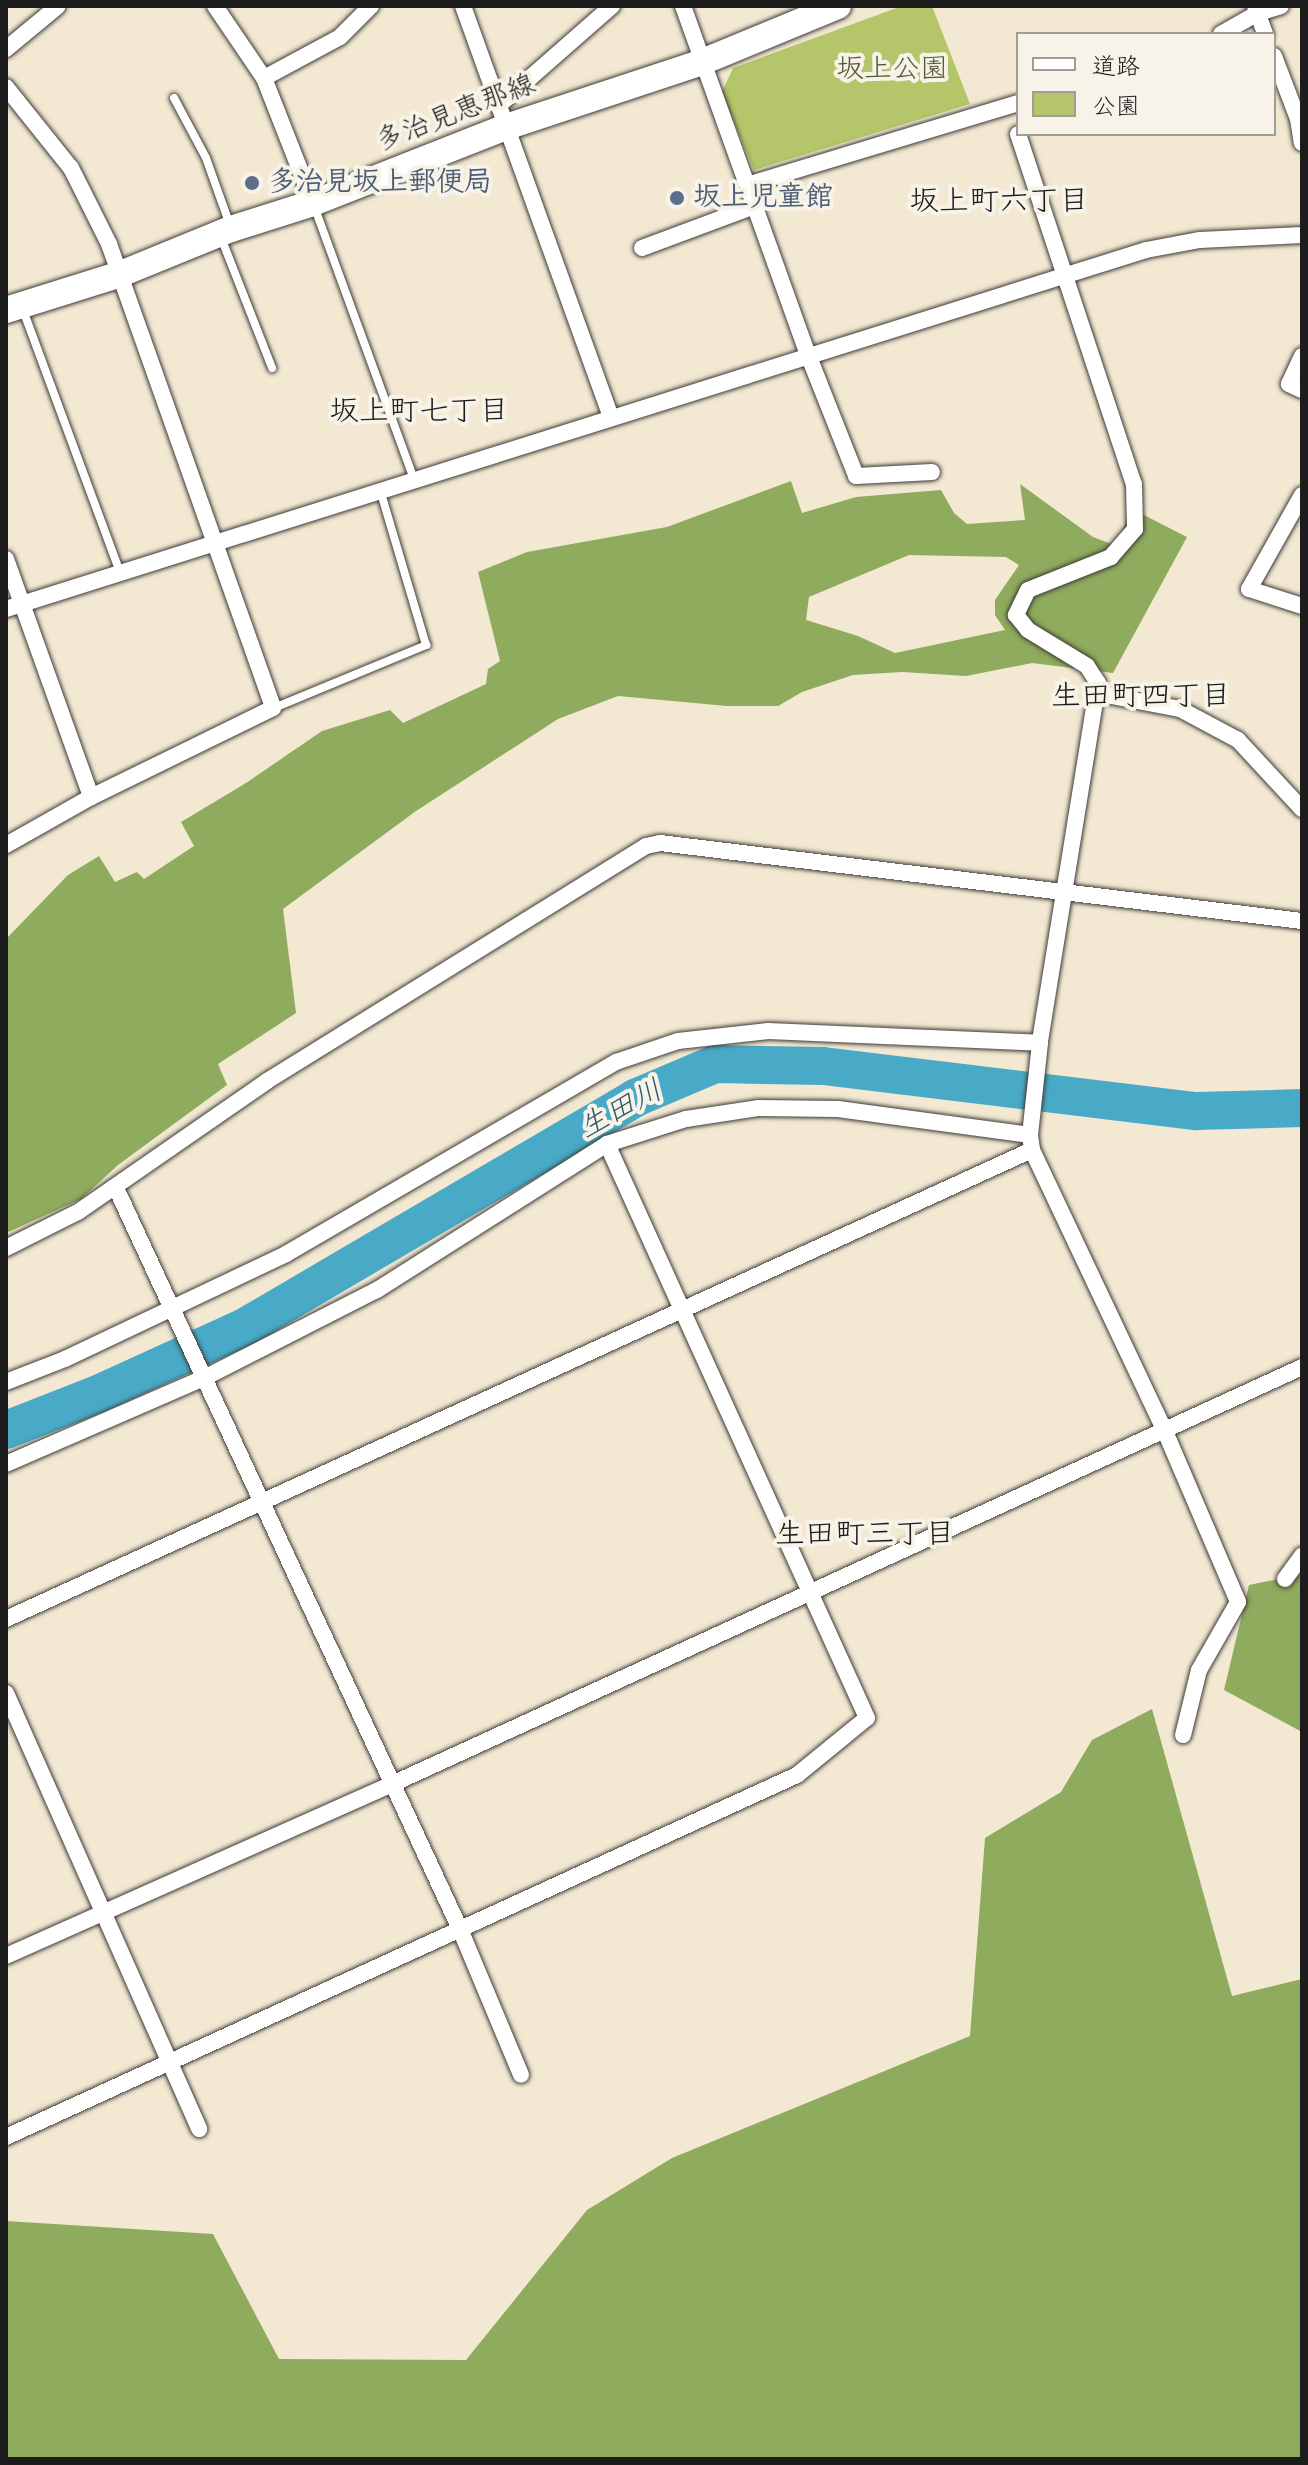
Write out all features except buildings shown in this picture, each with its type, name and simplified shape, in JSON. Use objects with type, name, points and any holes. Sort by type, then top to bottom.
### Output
[{"type":"main road","name":"多治見恵那線","points":[[13,307],[118,275],[225,232],[313,203],[502,116],[702,62],[838,6]]},
{"type":"street","points":[[6,49],[58,6]]},
{"type":"street","points":[[215,6],[264,78],[313,203]]},
{"type":"street","points":[[264,78],[340,37],[371,6]]},
{"type":"street","points":[[463,6],[611,418]]},
{"type":"street","points":[[502,116],[612,6]]},
{"type":"street","points":[[683,6],[750,184],[809,357],[856,476],[932,472]]},
{"type":"street","points":[[1224,32],[1256,10],[1281,6]]},
{"type":"street","points":[[1256,10],[1264,32]]},
{"type":"street","points":[[1276,61],[1298,119],[1302,143]]},
{"type":"street","points":[[6,87],[71,168],[109,244],[217,542],[273,708],[91,797],[6,845]]},
{"type":"street","points":[[750,184],[1013,104]]},
{"type":"street","points":[[1019,136],[1134,484],[1135,529],[1111,557],[1028,590],[1016,615],[1028,630],[1087,666],[1098,683],[1040,1043],[1031,1142],[1164,1429],[1238,1602],[1199,1670],[1183,1735]]},
{"type":"street","points":[[642,248],[757,205]]},
{"type":"street","points":[[14,606],[1146,250],[1200,240],[1302,235]]},
{"type":"street","points":[[1302,356],[1289,384],[1302,390]]},
{"type":"street","points":[[1302,495],[1249,589],[1302,606]]},
{"type":"street","points":[[6,559],[14,606],[91,797]]},
{"type":"street","points":[[1096,693],[1180,709],[1238,740],[1302,809]]},
{"type":"street","points":[[6,1248],[78,1212],[267,1081],[646,846],[660,843],[1063,893],[1301,917]]},
{"type":"street","points":[[6,1382],[65,1359],[286,1254],[616,1062],[678,1041],[768,1031],[1040,1043]]},
{"type":"street","points":[[6,1464],[206,1377],[377,1290],[607,1144],[686,1119],[759,1108],[838,1109],[1031,1142]]},
{"type":"street","points":[[6,1619],[681,1312],[1031,1142]]},
{"type":"street","points":[[6,2137],[797,1775],[848,1737],[867,1718],[607,1144]]},
{"type":"street","points":[[116,1188],[206,1377],[390,1785],[460,1929],[521,2075]]},
{"type":"street","points":[[6,1956],[390,1785],[1302,1367]]},
{"type":"street","points":[[1285,1579],[1302,1556]]},
{"type":"street","points":[[6,1693],[199,2129]]},
{"type":"lane","points":[[174,98],[206,158],[225,232],[272,368]]},
{"type":"lane","points":[[313,203],[414,480]]},
{"type":"lane","points":[[13,307],[120,572]]},
{"type":"lane","points":[[273,708],[426,645],[380,490]]},
{"type":"green space","name":"坂上公園","points":[[902,6],[932,6],[970,104],[754,170],[722,92],[733,68]]},
{"type":"green space","points":[[791,481],[802,513],[856,497],[941,490],[954,513],[967,524],[1025,520],[1020,484],[1093,537],[1114,545],[1125,525],[1128,507],[1187,537],[1113,673],[1032,663],[966,676],[902,672],[853,675],[802,692],[778,706],[727,706],[618,696],[558,719],[416,811],[283,909],[296,1013],[218,1064],[227,1085],[118,1165],[81,1199],[6,1233],[6,939],[68,875],[99,856],[115,882],[137,872],[144,879],[194,846],[181,822],[246,783],[322,731],[390,710],[403,723],[486,684],[488,669],[500,661],[478,572],[527,552],[667,527]],"holes":[[[909,555],[1006,557],[1019,565],[995,600],[995,615],[1005,630],[895,653],[858,636],[806,620],[809,597]]]},
{"type":"green space","points":[[1302,1574],[1302,1732],[1224,1690],[1249,1585]]},
{"type":"green space","points":[[1152,1709],[1232,1996],[1302,1979],[1302,2459],[6,2459],[6,2221],[213,2234],[279,2359],[466,2360],[587,2210],[672,2158],[970,2036],[985,1838],[1061,1792],[1092,1740]]},
{"type":"waterway","name":"生田川","points":[[6,1430],[98,1394],[245,1327],[635,1098],[715,1064],[823,1066],[1197,1111],[1302,1108]]},
{"type":"place","name":"多治見坂上郵便局","points":[[252,183]]},
{"type":"place","name":"坂上児童館","points":[[677,198]]},
{"type":"district","name":"坂上町六丁目","points":[[999,202]]},
{"type":"district","name":"坂上町七丁目","points":[[419,412]]},
{"type":"district","name":"生田町四丁目","points":[[1141,697]]},
{"type":"district","name":"生田町三丁目","points":[[865,1535]]}]
